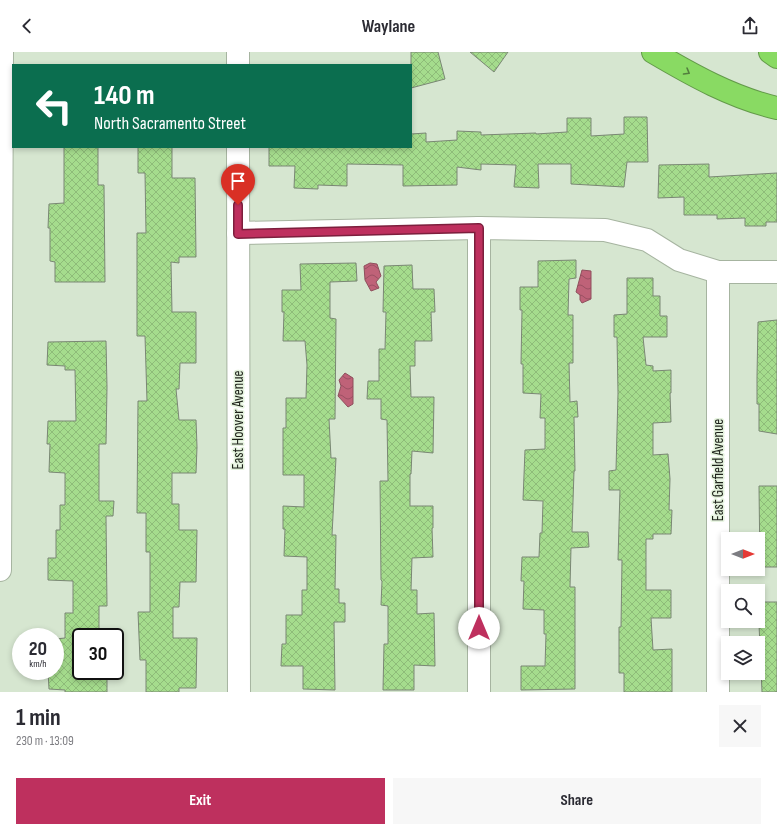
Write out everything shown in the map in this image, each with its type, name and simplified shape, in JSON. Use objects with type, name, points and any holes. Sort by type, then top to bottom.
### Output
[{"type":"highway","points":[[653,52],[696,77],[736,95],[777,108]]},
{"type":"highway","points":[[770,52],[777,57]]},
{"type":"street","points":[[0,570],[2,52]]},
{"type":"street","points":[[238,52],[238,64]]},
{"type":"street","name":"East Hoover Avenue","points":[[238,148],[239,692]]},
{"type":"street","points":[[238,234],[479,228],[605,230],[647,240],[679,260],[718,272],[777,272]]},
{"type":"street","points":[[479,228],[479,692]]},
{"type":"street","name":"East Garfield Avenue","points":[[718,272],[718,692]]},
{"type":"water","points":[[370,263],[377,264],[381,276],[376,282],[379,288],[371,291],[365,280],[364,266]]},
{"type":"water","points":[[582,270],[591,271],[591,299],[582,303],[580,300],[580,295],[576,292]]},
{"type":"water","points":[[345,373],[353,378],[353,404],[348,407],[338,396],[341,386],[339,380]]},
{"type":"building","points":[[411,52],[438,52],[445,79],[412,88]]},
{"type":"building","points":[[470,52],[508,52],[494,72]]},
{"type":"building","points":[[624,117],[647,117],[648,162],[627,162],[624,187],[571,184],[571,164],[538,164],[539,188],[514,187],[516,165],[481,164],[481,170],[457,167],[457,185],[403,186],[403,165],[347,164],[347,186],[318,185],[318,189],[294,188],[295,166],[269,166],[269,148],[412,148],[412,134],[426,133],[426,142],[457,140],[457,131],[481,132],[481,135],[567,132],[567,118],[591,118],[591,136],[624,134]]},
{"type":"building","points":[[64,148],[98,148],[98,185],[104,185],[105,282],[55,282],[55,262],[50,261],[50,228],[48,228],[49,204],[64,203]]},
{"type":"building","points":[[138,148],[172,148],[172,178],[195,178],[196,257],[179,257],[179,263],[171,262],[172,312],[196,312],[196,363],[180,363],[179,389],[176,389],[179,420],[196,420],[196,473],[172,473],[172,504],[179,504],[179,530],[197,530],[196,582],[180,582],[179,607],[173,607],[173,638],[197,638],[196,688],[179,688],[179,692],[146,692],[146,660],[140,660],[138,612],[150,612],[150,552],[146,552],[146,513],[137,513],[138,401],[147,401],[145,336],[137,336],[137,233],[146,233],[145,173],[138,173]]},
{"type":"building","points":[[709,164],[709,177],[777,173],[777,222],[766,222],[766,226],[745,226],[745,218],[717,219],[717,215],[684,215],[684,197],[658,198],[659,165]]},
{"type":"building","points":[[576,260],[576,278],[569,279],[568,315],[573,315],[573,363],[569,363],[570,402],[577,401],[578,417],[574,417],[575,471],[572,532],[588,532],[589,547],[571,548],[570,587],[575,587],[575,689],[521,690],[521,666],[545,666],[546,634],[544,634],[544,610],[523,609],[524,581],[521,581],[522,557],[539,557],[540,533],[542,533],[543,501],[523,500],[525,450],[545,449],[545,418],[540,418],[541,394],[523,393],[523,364],[521,364],[522,310],[520,310],[520,287],[538,287],[538,261]]},
{"type":"building","points":[[356,263],[357,281],[330,282],[330,318],[336,319],[335,419],[329,419],[331,458],[336,458],[332,535],[336,535],[335,589],[339,589],[339,603],[345,603],[345,622],[334,622],[335,690],[303,689],[303,666],[281,666],[282,644],[286,644],[286,615],[302,615],[302,590],[307,590],[307,557],[284,556],[285,529],[283,529],[283,506],[304,507],[304,475],[283,475],[283,428],[286,428],[286,398],[306,398],[307,365],[305,341],[283,341],[284,312],[282,312],[282,290],[301,290],[300,264]]},
{"type":"building","points":[[412,265],[413,289],[434,289],[435,312],[431,312],[432,341],[415,341],[415,366],[410,366],[411,397],[434,397],[433,453],[412,451],[410,506],[433,506],[433,557],[412,558],[411,590],[417,590],[417,614],[434,613],[435,666],[414,665],[414,690],[383,690],[384,644],[388,644],[388,606],[381,605],[380,481],[388,481],[387,420],[381,419],[381,399],[367,399],[368,381],[379,381],[379,349],[385,349],[386,312],[383,312],[384,266]]},
{"type":"building","points":[[627,278],[653,278],[653,296],[660,296],[660,316],[667,316],[667,337],[643,337],[646,365],[653,366],[653,371],[671,370],[671,422],[653,423],[653,455],[668,454],[670,479],[669,510],[672,510],[671,534],[653,534],[653,539],[646,539],[646,590],[671,590],[671,618],[651,618],[653,650],[672,649],[672,692],[624,692],[624,673],[619,673],[619,627],[621,627],[622,560],[618,560],[620,490],[609,490],[609,471],[616,470],[618,393],[617,337],[614,337],[614,315],[627,314]]},
{"type":"building","points":[[777,320],[777,434],[759,431],[757,377],[758,322]]},
{"type":"building","points":[[106,341],[106,444],[99,444],[99,501],[114,501],[113,516],[106,516],[107,606],[99,606],[99,628],[72,628],[72,680],[107,680],[107,692],[65,692],[65,690],[49,689],[48,680],[64,680],[65,613],[73,613],[73,581],[48,580],[48,558],[56,558],[56,530],[60,530],[60,505],[65,505],[65,473],[49,472],[50,444],[47,444],[48,421],[76,421],[75,370],[65,370],[65,366],[47,365],[48,342]]},
{"type":"building","points":[[759,486],[777,486],[777,567],[765,567],[765,532],[760,532]]},
{"type":"building","points":[[765,602],[777,602],[777,692],[762,692],[761,680],[765,680],[765,636],[760,636],[759,628],[765,628]]},
{"type":"route","points":[[238,205],[238,234],[479,228],[479,628]]}]
